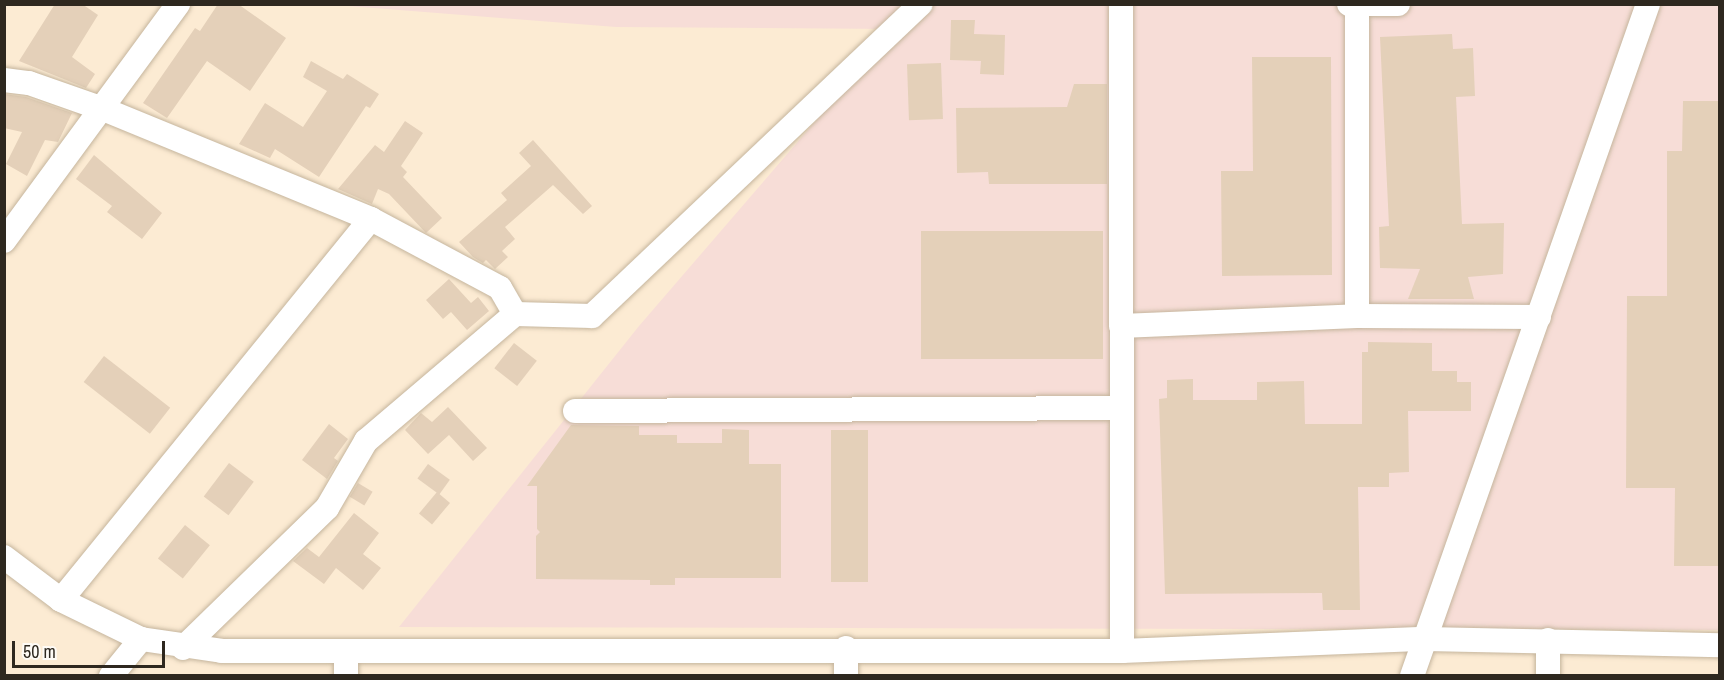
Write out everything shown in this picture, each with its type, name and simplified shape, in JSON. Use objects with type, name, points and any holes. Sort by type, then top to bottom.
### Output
[{"type":"street","points":[[4,241],[178,4]]},
{"type":"street","points":[[183,648],[327,508],[366,441],[515,314],[592,316],[921,4]]},
{"type":"street","points":[[1120,4],[1122,651]]},
{"type":"street","points":[[1349,4],[1398,4]]},
{"type":"street","points":[[1412,675],[1648,4]]},
{"type":"street","points":[[1357,5],[1357,316]]},
{"type":"street","points":[[4,80],[29,83],[103,109],[370,219],[500,288],[515,314]]},
{"type":"street","points":[[61,600],[370,219]]},
{"type":"street","points":[[1121,326],[1357,316],[1539,317]]},
{"type":"street","points":[[575,411],[1122,408]]},
{"type":"street","points":[[4,557],[61,600],[141,639],[183,648],[346,664],[846,648],[1122,651],[1425,639],[1719,645]]},
{"type":"street","points":[[111,675],[141,639]]},
{"type":"street","points":[[1548,640],[1548,675]]},
{"type":"street","points":[[846,648],[846,675]]},
{"type":"shaded area","points":[[336,5],[1719,5],[1719,630],[399,627],[639,326],[895,29],[616,27]]},
{"type":"building","points":[[55,4],[82,4],[98,15],[72,57],[95,74],[86,88],[19,61]]},
{"type":"building","points":[[218,4],[238,4],[286,38],[250,91],[207,61],[167,118],[143,103],[195,28],[200,31]]},
{"type":"building","points":[[951,20],[975,20],[974,34],[1005,35],[1004,75],[980,74],[981,61],[950,60]]},
{"type":"building","points":[[1452,34],[1453,49],[1473,48],[1475,96],[1456,97],[1462,224],[1504,223],[1503,274],[1468,277],[1474,299],[1408,299],[1420,269],[1380,268],[1379,227],[1389,226],[1380,37]]},
{"type":"building","points":[[1252,57],[1331,57],[1332,275],[1222,276],[1221,171],[1253,171]]},
{"type":"building","points":[[311,61],[343,79],[347,74],[379,94],[370,108],[366,106],[319,177],[275,149],[270,158],[239,144],[265,103],[303,127],[327,91],[303,77]]},
{"type":"building","points":[[941,63],[943,119],[909,120],[907,64]]},
{"type":"building","points":[[1074,84],[1107,84],[1107,184],[989,184],[988,172],[957,173],[956,108],[1067,107]]},
{"type":"building","points":[[4,94],[26,97],[72,113],[58,142],[45,140],[27,176],[6,164],[22,132],[4,128]]},
{"type":"building","points":[[1683,101],[1719,101],[1719,566],[1674,566],[1675,488],[1626,488],[1627,296],[1667,296],[1667,151],[1682,151]]},
{"type":"building","points":[[405,121],[423,133],[401,166],[407,172],[403,177],[442,218],[426,233],[389,194],[378,189],[372,204],[338,189],[375,145],[384,152]]},
{"type":"building","points":[[533,140],[592,206],[583,214],[553,185],[505,227],[515,239],[502,251],[508,257],[495,269],[486,260],[483,263],[473,257],[459,242],[507,200],[501,193],[531,166],[519,153]]},
{"type":"building","points":[[94,155],[162,213],[142,239],[107,212],[112,206],[76,179]]},
{"type":"building","points":[[921,231],[1103,231],[1103,359],[921,359]]},
{"type":"building","points":[[449,279],[471,303],[478,297],[489,311],[467,330],[451,312],[443,319],[426,300]]},
{"type":"building","points":[[1368,342],[1432,343],[1432,371],[1457,371],[1457,382],[1471,382],[1471,411],[1408,411],[1409,472],[1389,473],[1389,487],[1358,487],[1360,610],[1323,610],[1322,593],[1165,594],[1159,399],[1167,398],[1167,380],[1193,379],[1193,400],[1257,400],[1257,382],[1304,381],[1305,424],[1362,424],[1362,352],[1368,352]]},
{"type":"building","points":[[514,343],[537,361],[517,386],[494,368]]},
{"type":"building","points":[[104,356],[170,408],[150,434],[84,382]]},
{"type":"building","points":[[448,407],[487,448],[473,461],[449,435],[428,454],[405,430],[421,413],[432,422]]},
{"type":"building","points":[[329,424],[348,439],[334,458],[338,461],[327,479],[302,460]]},
{"type":"building","points":[[571,425],[639,426],[639,435],[677,435],[677,443],[722,443],[722,429],[749,430],[749,464],[781,464],[781,578],[675,578],[675,585],[650,585],[650,580],[536,579],[536,536],[540,532],[537,529],[537,486],[527,486]]},
{"type":"building","points":[[831,430],[868,430],[868,582],[831,582]]},
{"type":"building","points":[[229,463],[254,482],[228,515],[204,497]]},
{"type":"building","points":[[428,464],[450,480],[439,494],[417,479]]},
{"type":"building","points":[[358,483],[373,492],[364,505],[350,497]]},
{"type":"building","points":[[437,492],[450,503],[432,524],[419,513]]},
{"type":"building","points":[[354,513],[379,533],[363,554],[381,568],[363,590],[336,568],[324,584],[293,561],[307,548],[319,557]]},
{"type":"building","points":[[185,525],[210,545],[183,579],[158,558]]}]
